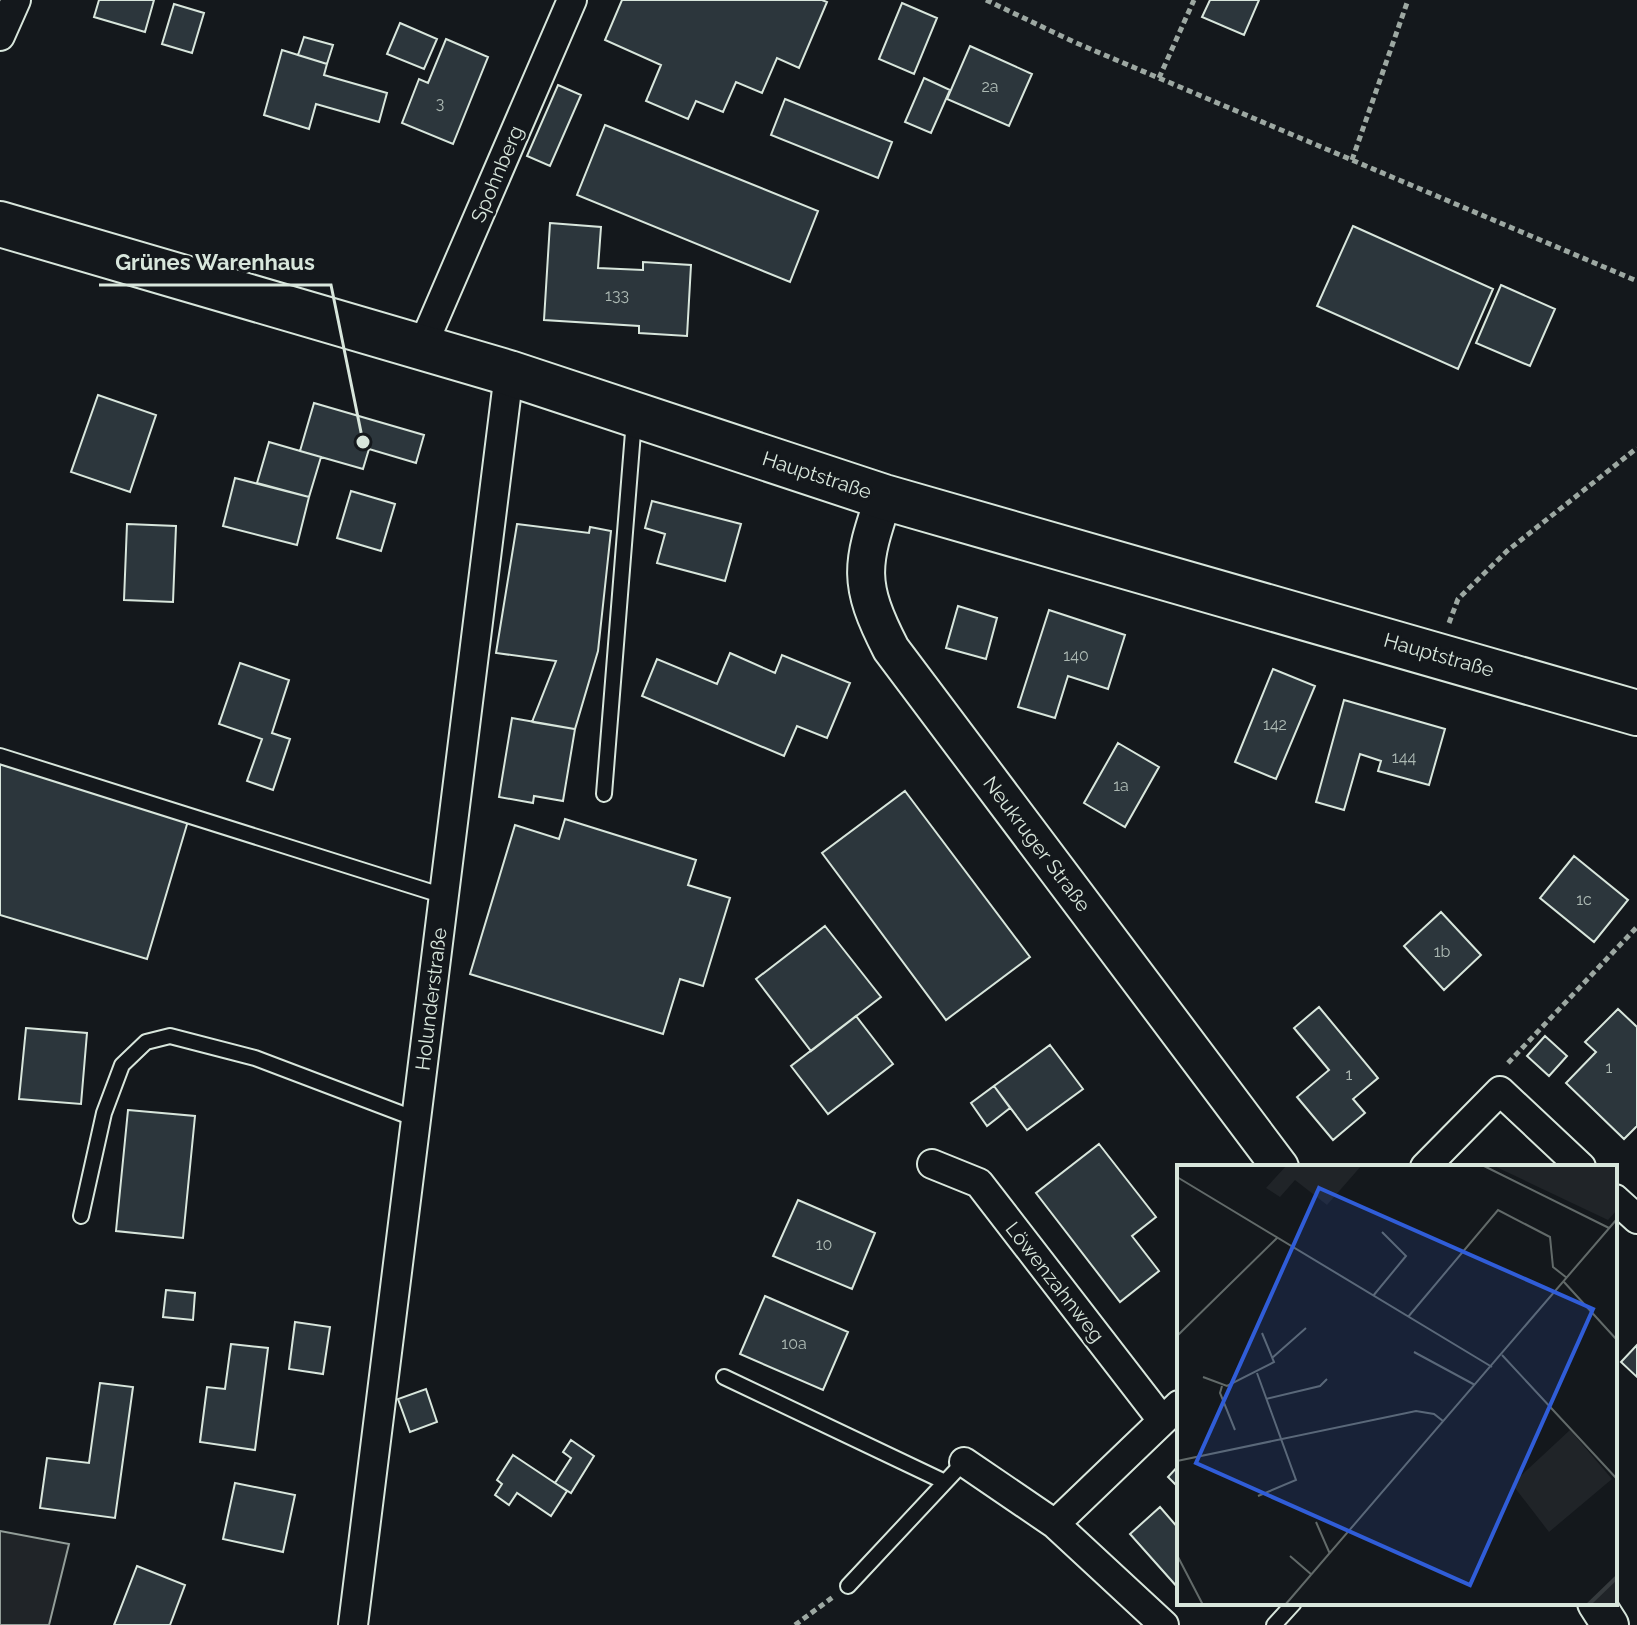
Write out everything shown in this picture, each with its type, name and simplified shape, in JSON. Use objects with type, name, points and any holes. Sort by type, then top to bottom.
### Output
[{"type":"main road","name":"Hauptstraße","points":[[0,224],[509,373],[884,497],[1637,713]]},
{"type":"street","points":[[0,36],[16,0]]},
{"type":"street","name":"Spohnberg","points":[[422,347],[572,0]]},
{"type":"street","name":"Holunderstraße","points":[[353,1625],[509,373]]},
{"type":"street","name":"Neukruger Straße","points":[[884,497],[865,554],[870,608],[891,649],[1278,1165]]},
{"type":"street","points":[[1427,1165],[1500,1091],[1579,1165]]},
{"type":"street","name":"Löwenzahnweg","points":[[932,1164],[979,1183],[1171,1412],[1055,1524]]},
{"type":"street","points":[[1617,1201],[1637,1219]]},
{"type":"street","points":[[954,1472],[1055,1524],[1164,1625]]},
{"type":"street","points":[[1597,1605],[1610,1625]]},
{"type":"lane","points":[[604,794],[634,415]]},
{"type":"lane","points":[[0,756],[444,896]]},
{"type":"lane","points":[[81,1216],[104,1113],[122,1065],[146,1042],[170,1036],[255,1058],[416,1119]]},
{"type":"lane","points":[[724,1377],[954,1472],[848,1586]]},
{"type":"lane","points":[[1274,1625],[1292,1605]]},
{"type":"path","points":[[986,0],[1159,78],[1637,281]]},
{"type":"path","points":[[1159,78],[1194,0]]},
{"type":"path","points":[[1352,160],[1408,0]]},
{"type":"path","points":[[1438,654],[1458,599],[1507,551],[1637,448]]},
{"type":"path","points":[[1500,1091],[1504,1067],[1637,927]]},
{"type":"path","points":[[795,1625],[848,1586]]},
{"type":"shaded area","points":[[0,1531],[69,1544],[49,1625],[0,1625]]},
{"type":"building","points":[[99,0],[154,0],[145,32],[94,17]]},
{"type":"building","points":[[622,0],[827,2],[799,68],[777,58],[762,93],[736,82],[723,112],[696,101],[688,119],[646,101],[661,65],[605,40]]},
{"type":"building","points":[[1210,0],[1259,0],[1244,35],[1202,17]]},
{"type":"building","points":[[902,3],[937,18],[914,74],[879,59]]},
{"type":"building","points":[[174,4],[204,13],[192,53],[162,44]]},
{"type":"building","points":[[400,23],[437,39],[424,69],[387,54]]},
{"type":"building","points":[[304,37],[333,45],[327,64],[298,55]]},
{"type":"building","points":[[446,39],[488,57],[453,144],[402,123],[419,79],[428,83]]},
{"type":"building","points":[[970,46],[1032,74],[1009,126],[947,99]]},
{"type":"building","points":[[282,50],[327,64],[324,75],[387,93],[379,122],[316,104],[309,129],[264,115]]},
{"type":"building","points":[[924,78],[950,90],[931,133],[905,122]]},
{"type":"building","points":[[558,85],[581,95],[550,166],[527,156]]},
{"type":"building","points":[[785,99],[892,142],[878,178],[771,135]]},
{"type":"building","points":[[605,125],[818,211],[790,282],[577,195]]},
{"type":"building","points":[[550,223],[601,227],[598,268],[643,270],[643,262],[691,265],[687,336],[639,333],[639,326],[544,320]]},
{"type":"building","points":[[1353,226],[1493,289],[1458,369],[1317,306]]},
{"type":"building","points":[[1501,285],[1555,309],[1530,366],[1476,343]]},
{"type":"building","points":[[98,395],[156,415],[130,492],[71,472]]},
{"type":"building","points":[[314,403],[424,435],[416,463],[369,449],[363,469],[300,451]]},
{"type":"building","points":[[269,442],[321,457],[309,497],[257,483]]},
{"type":"building","points":[[235,478],[309,497],[297,545],[223,526]]},
{"type":"building","points":[[351,491],[395,504],[381,551],[337,538]]},
{"type":"building","points":[[652,501],[741,524],[725,581],[657,563],[665,534],[645,528]]},
{"type":"building","points":[[127,524],[176,526],[173,602],[124,600]]},
{"type":"building","points":[[517,524],[589,533],[590,527],[611,531],[598,651],[575,729],[532,722],[556,661],[496,653]]},
{"type":"building","points":[[958,606],[997,618],[986,659],[946,648]]},
{"type":"building","points":[[1049,610],[1125,635],[1108,689],[1068,676],[1055,718],[1018,707]]},
{"type":"building","points":[[730,653],[775,673],[782,655],[850,683],[827,738],[797,726],[784,756],[642,696],[657,659],[717,684]]},
{"type":"building","points":[[240,663],[289,680],[272,733],[290,739],[273,790],[247,781],[262,739],[219,724]]},
{"type":"building","points":[[1273,669],[1315,686],[1276,779],[1235,762]]},
{"type":"building","points":[[1344,700],[1445,729],[1429,785],[1378,771],[1381,761],[1360,754],[1344,810],[1316,802]]},
{"type":"building","points":[[512,718],[575,729],[563,801],[534,796],[533,803],[499,797]]},
{"type":"building","points":[[1118,743],[1159,767],[1125,827],[1084,803]]},
{"type":"building","points":[[0,764],[188,821],[147,959],[0,915]]},
{"type":"building","points":[[905,791],[1030,957],[946,1020],[822,853]]},
{"type":"building","points":[[565,819],[696,860],[688,885],[730,898],[703,986],[680,979],[663,1034],[470,974],[515,825],[559,839]]},
{"type":"building","points":[[1574,856],[1628,900],[1594,942],[1540,898]]},
{"type":"building","points":[[1441,912],[1481,955],[1444,990],[1404,946]]},
{"type":"building","points":[[825,926],[881,997],[811,1051],[756,979]]},
{"type":"building","points":[[1319,1007],[1378,1078],[1353,1099],[1365,1113],[1333,1140],[1297,1097],[1329,1070],[1294,1028]]},
{"type":"building","points":[[1618,1009],[1637,1027],[1637,1126],[1624,1139],[1566,1083],[1596,1052],[1585,1042]]},
{"type":"building","points":[[856,1016],[893,1064],[828,1114],[791,1066]]},
{"type":"building","points":[[26,1028],[87,1033],[81,1104],[19,1099]]},
{"type":"building","points":[[1545,1036],[1567,1056],[1549,1076],[1527,1056]]},
{"type":"building","points":[[1050,1045],[1083,1089],[1027,1130],[994,1086]]},
{"type":"building","points":[[994,1086],[1010,1108],[987,1126],[971,1103]]},
{"type":"building","points":[[128,1110],[195,1116],[183,1238],[116,1231]]},
{"type":"building","points":[[1099,1144],[1156,1217],[1132,1236],[1159,1271],[1120,1302],[1036,1193]]},
{"type":"building","points":[[798,1200],[875,1233],[852,1289],[773,1256]]},
{"type":"building","points":[[166,1290],[195,1293],[193,1320],[163,1317]]},
{"type":"building","points":[[765,1296],[848,1332],[823,1390],[740,1354]]},
{"type":"building","points":[[295,1322],[330,1327],[323,1374],[289,1369]]},
{"type":"building","points":[[231,1344],[268,1348],[255,1450],[200,1442],[207,1387],[225,1389]]},
{"type":"building","points":[[1637,1345],[1637,1377],[1621,1362]]},
{"type":"building","points":[[100,1383],[133,1387],[115,1518],[40,1508],[47,1458],[89,1463]]},
{"type":"building","points":[[426,1389],[437,1422],[410,1432],[398,1399]]},
{"type":"building","points":[[571,1440],[594,1456],[571,1493],[555,1483],[571,1458],[563,1452]]},
{"type":"building","points":[[513,1455],[567,1491],[551,1516],[517,1493],[509,1505],[495,1495],[502,1484],[497,1480]]},
{"type":"building","points":[[1177,1467],[1177,1486],[1168,1477]]},
{"type":"building","points":[[235,1483],[295,1495],[283,1552],[223,1539]]},
{"type":"building","points":[[1160,1507],[1177,1527],[1177,1587],[1130,1534]]},
{"type":"building","points":[[137,1566],[185,1585],[170,1625],[114,1625]]},
{"type":"place","name":"Grünes Warenhaus","points":[[363,442]]}]
